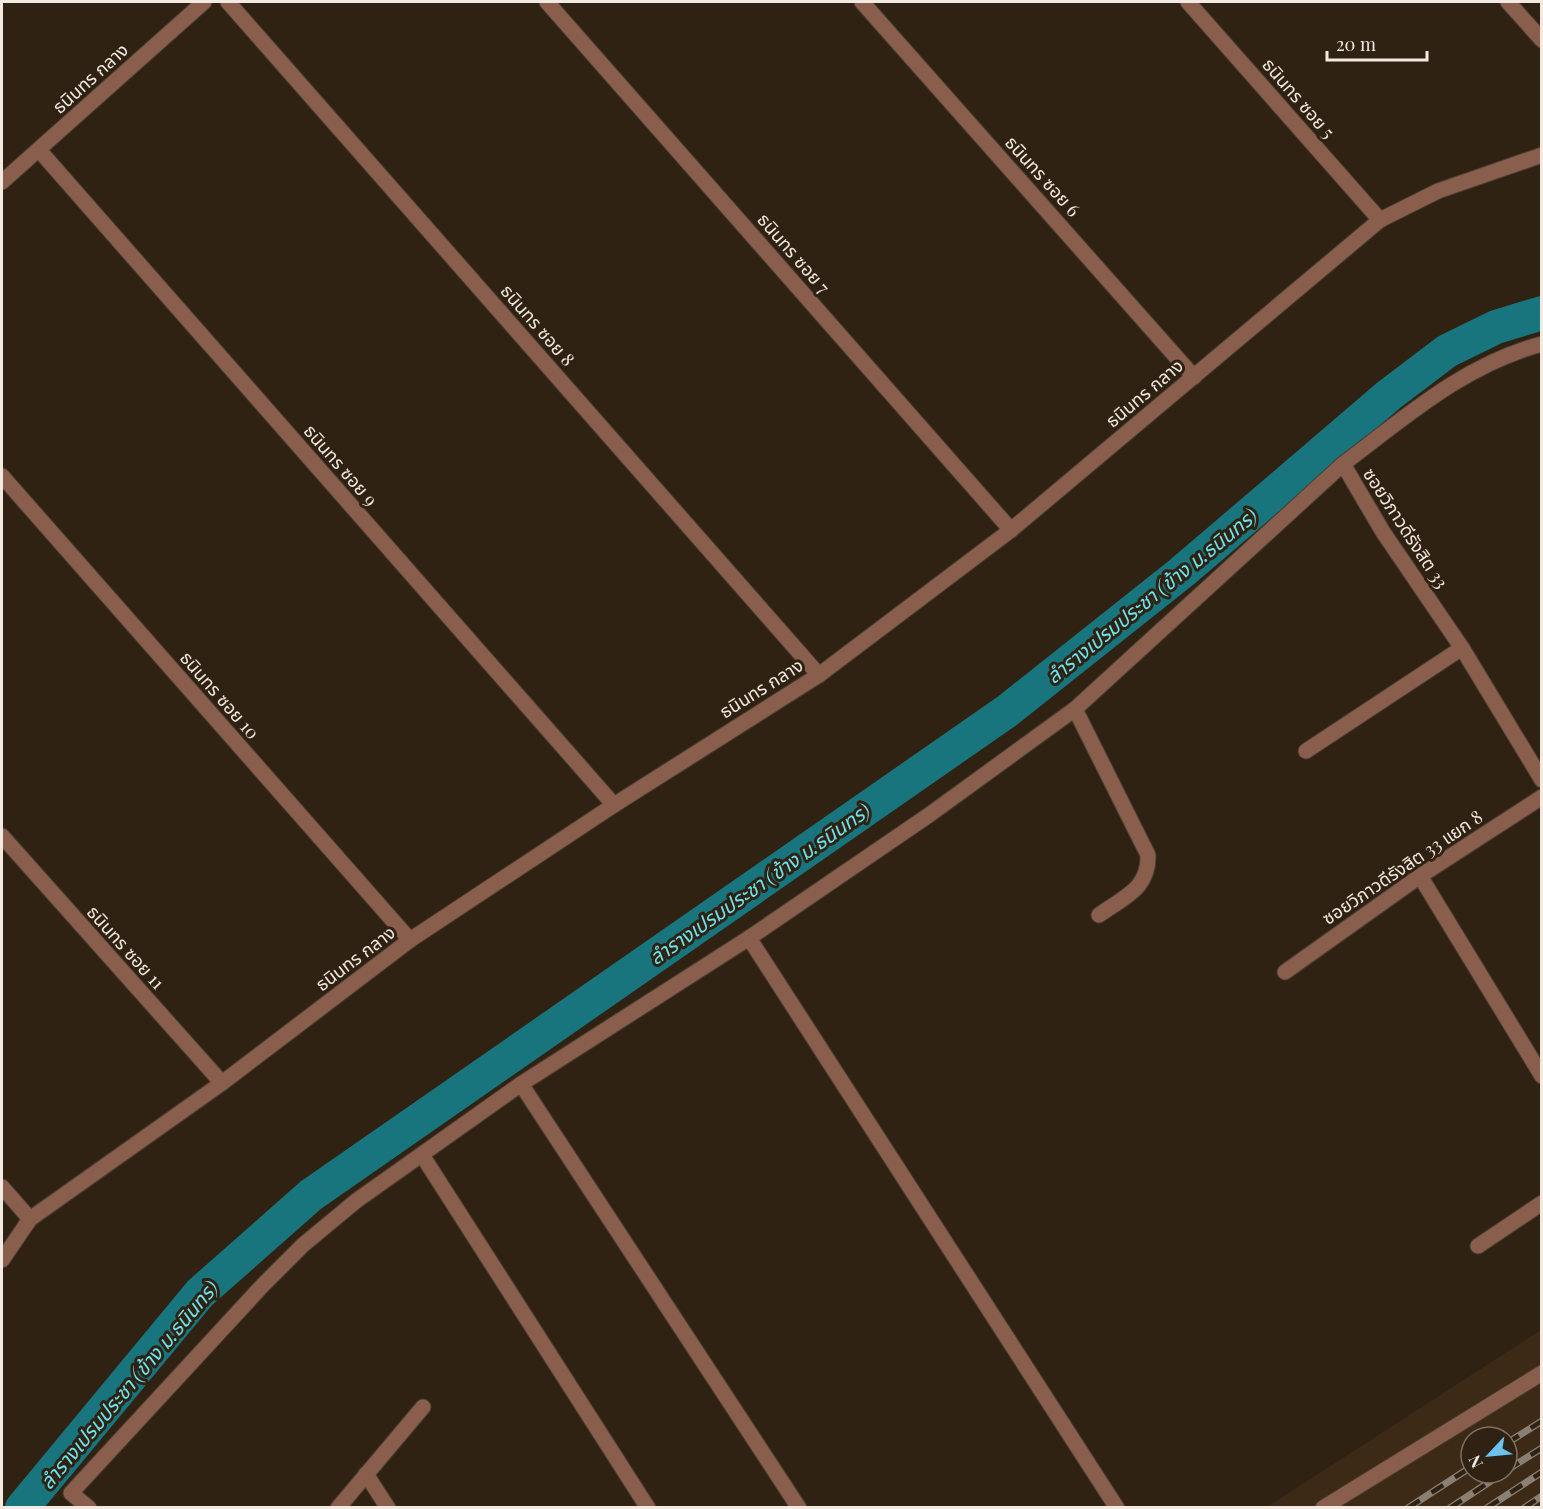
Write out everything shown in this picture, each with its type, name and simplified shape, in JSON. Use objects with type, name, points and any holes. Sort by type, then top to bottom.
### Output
[{"type":"street","name":"ธนินทร กลาง","points":[[2,182],[204,2]]},
{"type":"street","name":"ธนินทร ซอย 8","points":[[228,2],[819,675]]},
{"type":"street","name":"ธนินทร ซอย 7","points":[[548,2],[1011,530]]},
{"type":"street","name":"ธนินทร ซอย 6","points":[[862,2],[1194,377]]},
{"type":"street","name":"ธนินทร ซอย 5","points":[[1188,2],[1380,220]]},
{"type":"street","points":[[1508,2],[1542,40]]},
{"type":"street","name":"ธนินทร ซอย 9","points":[[39,150],[614,805]]},
{"type":"street","name":"ธนินทร กลาง","points":[[2,1260],[30,1219],[222,1083],[410,940],[614,805],[819,675],[1011,530],[1380,220],[1438,191],[1542,154]]},
{"type":"street","name":"ซอยวิภาวดีรังสิต 33","points":[[1542,344],[1481,368],[1443,389],[1343,464],[1383,532],[1462,648],[1542,780]]},
{"type":"street","points":[[89,1508],[71,1493],[263,1285],[303,1245],[356,1201],[521,1084],[749,939],[929,815],[1075,709],[1343,464]]},
{"type":"street","name":"ธนินทร ซอย 10","points":[[2,476],[410,940]]},
{"type":"street","points":[[1306,752],[1462,648]]},
{"type":"street","points":[[1075,709],[1148,855],[1148,869],[1142,885],[1099,915]]},
{"type":"street","name":"ซอยวิภาวดีรังสิต 33 แยก 8","points":[[1286,972],[1420,876],[1542,797]]},
{"type":"street","name":"ธนินทร ซอย 11","points":[[2,836],[222,1083]]},
{"type":"street","points":[[1420,876],[1542,1077]]},
{"type":"street","points":[[749,939],[1118,1508]]},
{"type":"street","points":[[521,1084],[799,1508]]},
{"type":"street","points":[[422,1155],[648,1508]]},
{"type":"street","points":[[2,1187],[30,1219]]},
{"type":"street","points":[[1478,1246],[1542,1203]]},
{"type":"street","points":[[1323,1508],[1542,1373]]},
{"type":"street","points":[[338,1508],[423,1407]]},
{"type":"street","points":[[366,1474],[388,1508]]},
{"type":"shaded area","points":[[1541,1330],[1541,1507],[1267,1507]]},
{"type":"waterway","name":"ลำรางเปรมประชา (ข้าง ม.ธนินทร)","points":[[22,1508],[200,1293],[311,1195],[1007,711],[1182,572],[1389,395],[1447,351],[1496,327],[1542,313]]},
{"type":"railway","points":[[1519,1435],[1542,1421]]},
{"type":"railway","points":[[1519,1462],[1542,1448]]},
{"type":"railway","points":[[1487,1508],[1542,1472]]},
{"type":"railway","points":[[1408,1508],[1459,1475]]},
{"type":"railway","points":[[1450,1508],[1485,1485]]},
{"type":"railway","points":[[1524,1508],[1542,1496]]}]
